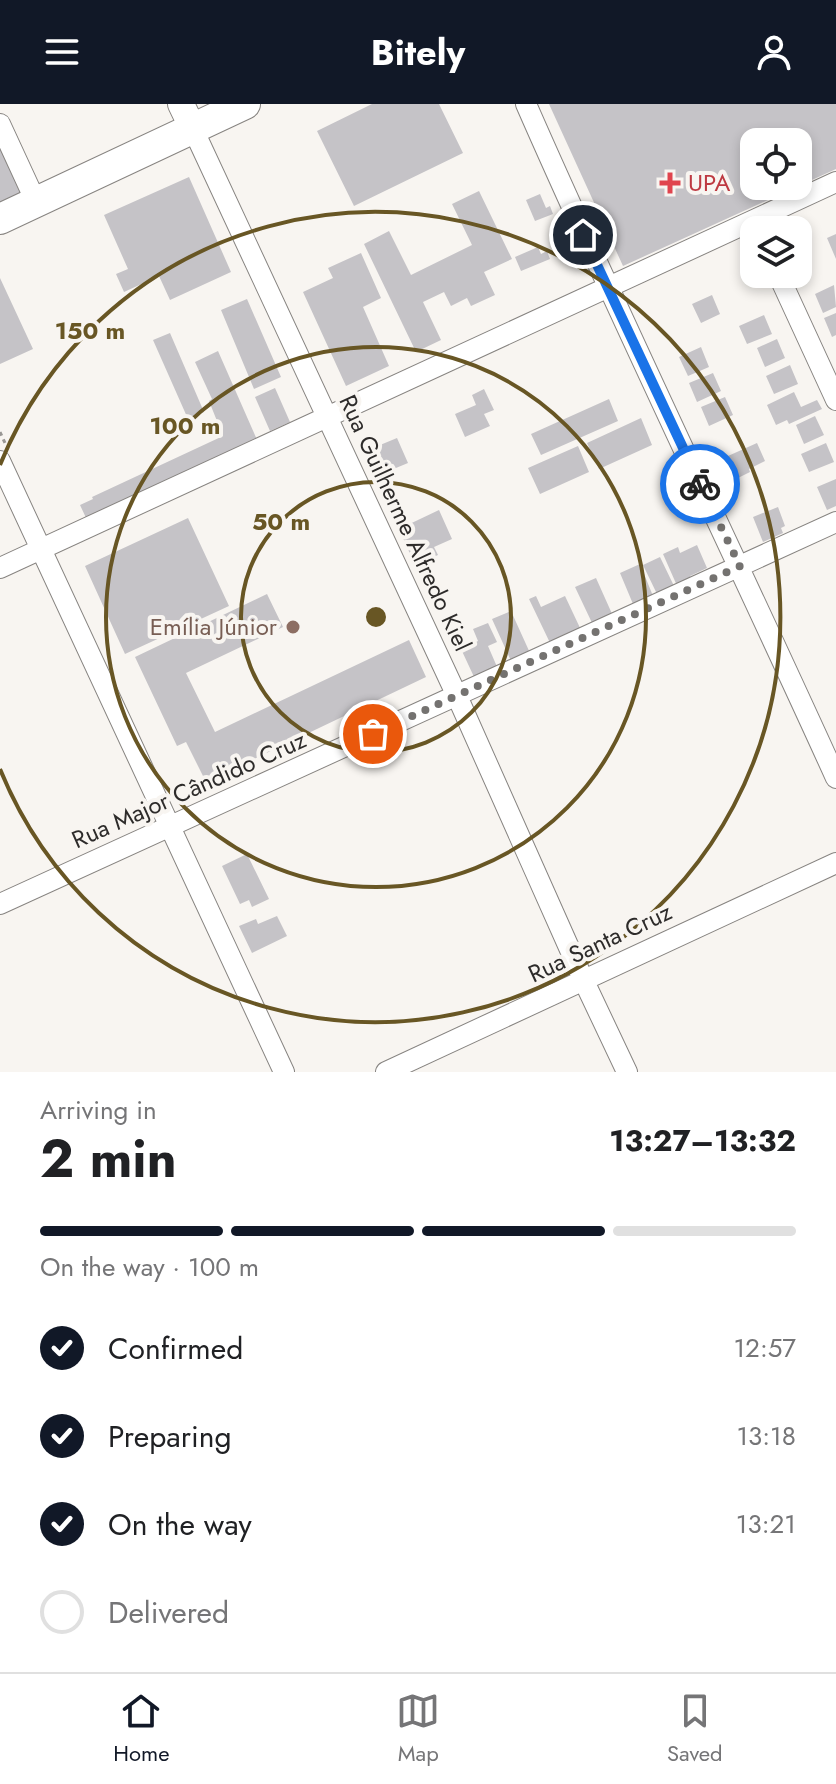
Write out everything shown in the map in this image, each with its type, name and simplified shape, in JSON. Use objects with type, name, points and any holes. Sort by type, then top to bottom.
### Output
[{"type":"main road","points":[[0,219],[36,202],[187,116],[245,104]]},
{"type":"street","points":[[526,104],[606,287],[740,566],[836,778]]},
{"type":"street","name":"Rua Guilherme Alfredo Kiel","points":[[187,116],[457,696],[627,1072]]},
{"type":"street","points":[[0,124],[36,202]]},
{"type":"street","points":[[772,216],[836,182]]},
{"type":"street","points":[[0,568],[606,287],[740,231]]},
{"type":"street","points":[[784,288],[836,400]]},
{"type":"street","points":[[0,461],[284,1072]]},
{"type":"street","name":"Rua Major Cândido Cruz","points":[[0,904],[836,522]]},
{"type":"street","name":"Rua Santa Cruz","points":[[386,1072],[836,863]]},
{"type":"building","points":[[372,104],[439,104],[463,153],[354,206],[317,131]]},
{"type":"building","name":"UPA","points":[[549,104],[836,104],[836,169],[812,180],[812,128],[740,128],[740,200],[768,200],[623,266]]},
{"type":"building","points":[[0,146],[25,197],[0,209]]},
{"type":"building","points":[[189,177],[231,272],[170,300],[159,276],[124,292],[116,274],[128,269],[104,215]]},
{"type":"building","points":[[479,191],[512,259],[484,272],[495,295],[471,306],[467,298],[451,306],[444,292],[423,302],[441,340],[416,352],[364,244],[389,231],[411,275],[472,245],[452,204]]},
{"type":"building","points":[[540,194],[546,208],[550,206],[553,214],[535,221],[526,200]]},
{"type":"building","points":[[836,234],[836,259],[827,238]]},
{"type":"building","points":[[538,247],[541,254],[547,251],[550,259],[521,271],[515,257]]},
{"type":"building","points":[[361,253],[381,298],[363,307],[389,366],[346,386],[303,292],[333,278],[328,268]]},
{"type":"building","points":[[0,278],[33,349],[0,364]]},
{"type":"building","points":[[834,285],[836,307],[823,313],[815,294]]},
{"type":"building","points":[[712,295],[720,314],[701,323],[692,304]]},
{"type":"building","points":[[247,299],[281,377],[254,389],[221,310]]},
{"type":"building","points":[[836,313],[836,335],[832,337],[824,318]]},
{"type":"building","points":[[764,315],[772,334],[747,344],[739,326]]},
{"type":"building","points":[[170,333],[204,412],[188,419],[153,340]]},
{"type":"building","points":[[777,339],[785,358],[765,367],[757,348]]},
{"type":"building","points":[[701,347],[709,367],[688,376],[679,357]]},
{"type":"building","points":[[218,351],[258,442],[87,520],[80,505],[92,497],[223,436],[209,401],[212,399],[195,362]]},
{"type":"building","points":[[790,365],[798,384],[774,394],[766,376]]},
{"type":"building","points":[[713,373],[721,391],[697,402],[689,383]]},
{"type":"building","points":[[275,388],[290,422],[270,431],[255,397]]},
{"type":"building","points":[[484,389],[494,410],[484,414],[490,426],[465,437],[455,414],[476,405],[472,395]]},
{"type":"building","points":[[794,392],[801,407],[817,400],[822,409],[789,424],[787,420],[776,425],[767,405]]},
{"type":"building","points":[[725,397],[733,415],[709,426],[701,407]]},
{"type":"building","points":[[609,399],[618,421],[541,455],[531,434]]},
{"type":"building","points":[[815,416],[824,435],[804,444],[796,425]]},
{"type":"building","points":[[641,418],[652,445],[599,469],[587,443]]},
{"type":"building","points":[[397,438],[408,463],[379,475],[368,450]]},
{"type":"building","points":[[757,443],[765,461],[738,478],[728,456]]},
{"type":"building","points":[[826,443],[834,462],[809,472],[801,454]]},
{"type":"building","points":[[578,446],[589,472],[540,494],[528,468]]},
{"type":"building","points":[[836,479],[836,506],[827,510],[817,487]]},
{"type":"building","points":[[778,507],[785,526],[781,528],[783,533],[763,542],[753,517]]},
{"type":"building","points":[[439,510],[452,539],[434,547],[438,555],[415,565],[399,529]]},
{"type":"building","points":[[188,518],[229,606],[125,654],[85,566]]},
{"type":"building","points":[[697,545],[707,568],[690,576],[692,581],[678,588],[663,554],[678,547],[680,553]]},
{"type":"building","points":[[660,557],[674,586],[657,594],[643,565]]},
{"type":"building","points":[[640,564],[653,596],[633,604],[620,573]]},
{"type":"building","points":[[596,578],[613,616],[593,625],[575,587]]},
{"type":"building","points":[[267,594],[283,627],[186,673],[215,732],[409,640],[426,677],[206,782],[186,742],[177,746],[135,657]]},
{"type":"building","points":[[536,596],[541,607],[565,596],[581,630],[551,645],[529,599]]},
{"type":"building","points":[[511,611],[530,653],[511,661],[492,619]]},
{"type":"building","points":[[488,623],[497,642],[488,646],[498,669],[475,679],[461,649],[478,641],[473,629]]},
{"type":"building","points":[[247,854],[269,899],[252,907],[249,900],[240,904],[222,866]]},
{"type":"building","points":[[277,916],[287,936],[252,953],[239,926],[256,919],[258,924]]},
{"type":"way so far","points":[[373,734],[740,566],[700,484]]},
{"type":"place","name":"UPA","points":[[670,183]]},
{"type":"place","name":"Emília Júnior","points":[[293,627]]},
{"type":"route","points":[[583,235],[700,484]]}]
